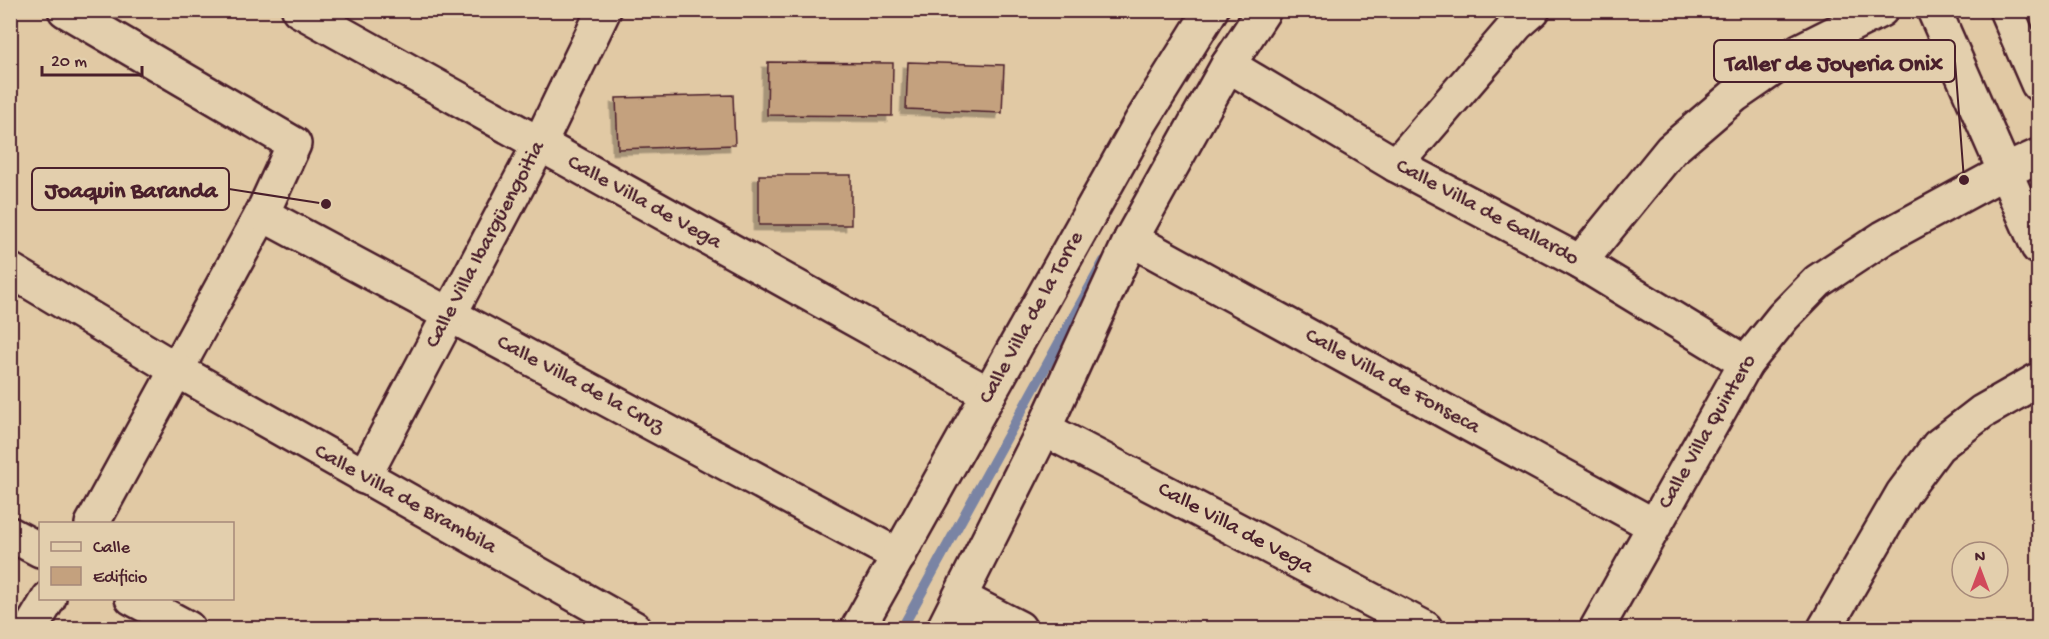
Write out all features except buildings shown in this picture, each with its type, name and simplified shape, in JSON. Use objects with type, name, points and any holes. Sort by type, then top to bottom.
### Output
[{"type":"street","points":[[65,10],[294,144],[261,214],[93,522]]},
{"type":"street","name":"Calle Villa de Vega","points":[[299,10],[989,394]]},
{"type":"street","name":"Calle Villa Ibargüengoitia","points":[[364,477],[539,145],[604,10]]},
{"type":"street","name":"Calle Villa de la Torre","points":[[858,628],[1141,122],[1211,10]]},
{"type":"street","points":[[944,628],[1044,429],[1131,239],[1228,65],[1264,10]]},
{"type":"street","points":[[1396,165],[1518,24],[1533,10]]},
{"type":"street","points":[[1580,262],[1671,150],[1734,96],[1799,51],[1881,10]]},
{"type":"street","points":[[1935,10],[2038,247]]},
{"type":"street","points":[[2006,10],[2038,84]]},
{"type":"street","name":"Calle Villa de Gallardo","points":[[1228,65],[1396,165],[1580,262],[1746,363]]},
{"type":"street","name":"Calle Villa Quintero","points":[[1597,628],[1746,363],[1783,316],[1818,281],[1882,238],[2038,156]]},
{"type":"street","name":"Calle Villa de la Cruz","points":[[261,214],[898,556]]},
{"type":"street","name":"Calle Villa de Fonseca","points":[[1131,239],[1653,525]]},
{"type":"street","name":"Calle Villa de Brambila","points":[[10,270],[177,370],[634,628]]},
{"type":"street","points":[[1825,628],[1903,493],[1938,446],[1982,412],[2038,380]]},
{"type":"street","name":"Calle Villa de Vega","points":[[1044,429],[1425,628]]},
{"type":"street","points":[[10,534],[39,549]]},
{"type":"street","points":[[961,598],[1018,628]]},
{"type":"street","points":[[31,628],[48,600]]},
{"type":"street","points":[[136,600],[188,628]]},
{"type":"waterway","points":[[902,628],[1104,261]]},
{"type":"place","name":"Taller de Joyeria Onix","points":[[1964,180]]},
{"type":"place","name":"Joaquin Baranda","points":[[326,204]]}]
